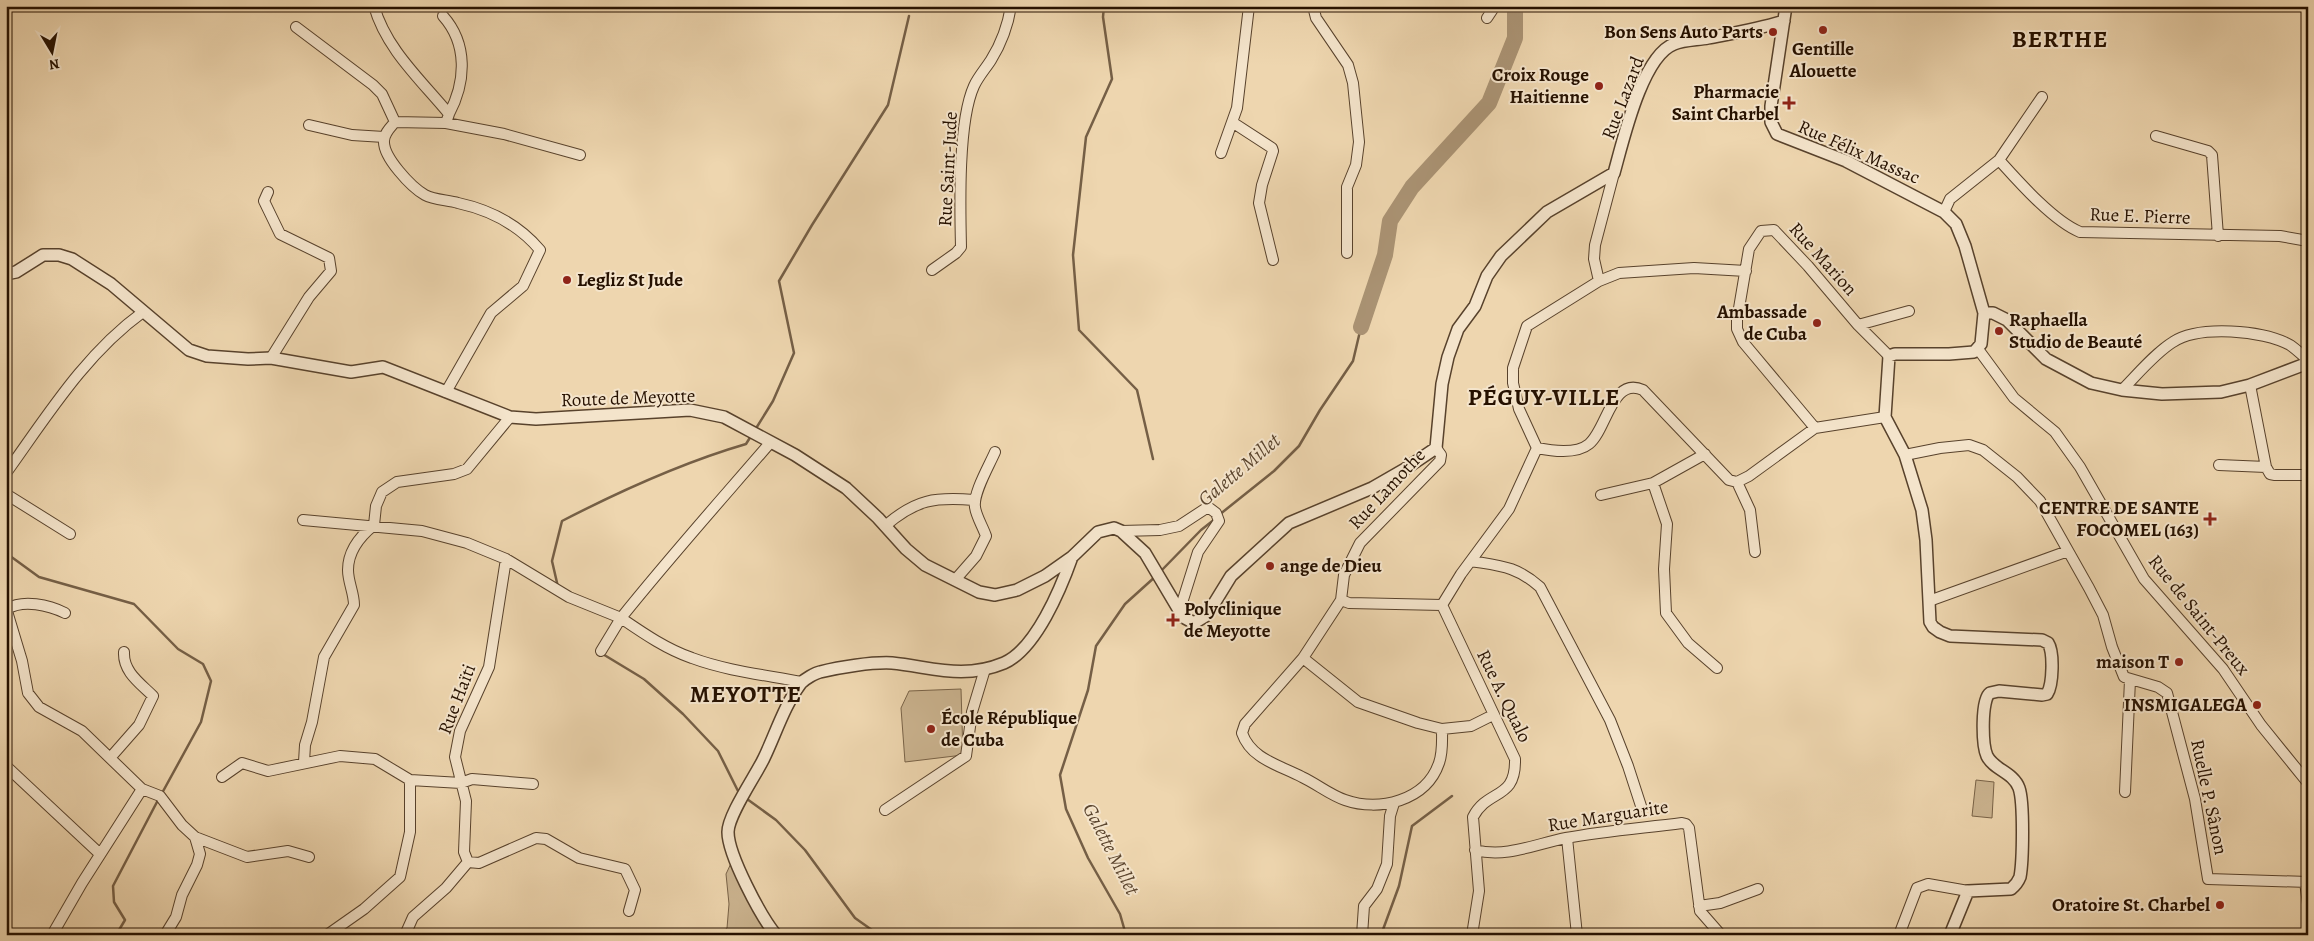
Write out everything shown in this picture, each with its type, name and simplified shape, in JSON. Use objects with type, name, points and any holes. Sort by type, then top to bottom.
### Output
[{"type":"street","points":[[374,6],[378,23],[390,44],[448,118]]},
{"type":"street","name":"Rue Saint-Jude","points":[[932,270],[960,250],[961,247],[966,117],[974,85],[993,58],[1008,25],[1010,6]]},
{"type":"street","points":[[1221,153],[1236,108],[1241,82],[1249,6]]},
{"type":"street","points":[[1313,6],[1316,18],[1348,65],[1353,83],[1359,142],[1356,165],[1347,187],[1347,253]]},
{"type":"street","points":[[1487,18],[1495,6]]},
{"type":"street","name":"Rue Félix Massac","points":[[1786,6],[1770,106],[1771,122],[1777,134],[1846,161],[1944,212],[1956,224],[1965,246],[1984,313]]},
{"type":"street","points":[[443,16],[455,29],[463,61],[457,98],[448,118]]},
{"type":"street","name":"Rue Lazard","points":[[1599,281],[1594,259],[1595,246],[1614,173],[1629,120],[1645,78],[1659,53],[1674,44],[1744,32],[1784,21]]},
{"type":"street","points":[[296,27],[373,85],[388,104],[395,122]]},
{"type":"street","points":[[1944,212],[1950,199],[1999,160],[2042,97]]},
{"type":"street","points":[[446,392],[491,313],[523,286],[540,250],[529,236],[508,222],[481,209],[426,196],[409,183],[385,151],[384,137],[395,122],[448,118],[580,155]]},
{"type":"street","points":[[1232,122],[1272,148],[1273,151],[1262,185],[1259,202],[1273,260]]},
{"type":"street","points":[[308,124],[352,135],[384,137]]},
{"type":"street","points":[[2156,136],[2208,151],[2212,155],[2218,236]]},
{"type":"street","name":"Rue E. Pierre","points":[[1999,160],[2021,184],[2068,227],[2080,232],[2280,236],[2308,241]]},
{"type":"street","name":"Rue Lamothe","points":[[1394,803],[1366,806],[1334,796],[1314,783],[1259,756],[1245,740],[1242,733],[1245,724],[1303,658],[1340,600],[1344,575],[1360,543],[1440,461],[1442,455],[1436,448],[1442,384],[1448,357],[1458,329],[1475,306],[1487,276],[1501,256],[1547,212],[1614,173]]},
{"type":"street","points":[[268,192],[264,201],[280,234],[328,258],[331,271],[309,297],[271,358]]},
{"type":"street","name":"Rue Marion","points":[[1815,428],[1743,342],[1737,329],[1750,249],[1760,231],[1774,230],[1808,266],[1858,325],[1889,356]]},
{"type":"street","name":"Route de Meyotte","points":[[6,274],[16,272],[43,255],[59,255],[72,259],[111,284],[189,350],[207,356],[248,359],[271,358],[351,372],[383,367],[510,417],[544,419],[690,410],[724,417],[795,455],[846,488],[906,549],[925,565],[979,592],[995,595],[1017,590],[1045,576],[1072,557]]},
{"type":"street","points":[[1340,600],[1349,603],[1442,606],[1470,561],[1509,509],[1537,448],[1519,409],[1513,383],[1513,368],[1518,348],[1527,326],[1599,281],[1618,273],[1694,268],[1746,271]]},
{"type":"street","points":[[1858,325],[1909,311]]},
{"type":"street","points":[[6,473],[80,371],[126,324],[143,312]]},
{"type":"street","points":[[1899,935],[1917,888],[1928,884],[1968,891],[2011,889],[2016,885],[2021,870],[2021,797],[2016,782],[1987,756],[1984,737],[1986,695],[1998,691],[2047,694],[2051,688],[2052,651],[2048,643],[2042,640],[1950,636],[1940,632],[1930,622],[1926,540],[1922,510],[1905,455],[1885,416],[1889,356],[1895,354],[1966,354],[1974,352],[1981,344],[1984,313],[1994,313],[2007,320],[2046,359],[2091,384],[2122,390],[2162,394],[2221,392],[2250,385],[2308,361],[2290,345],[2264,335],[2234,332],[2184,336],[2172,342],[2122,390]]},
{"type":"street","name":"Rue de Saint-Preux","points":[[1978,348],[2014,398],[2055,432],[2080,468],[2144,579],[2222,669],[2261,725],[2308,783]]},
{"type":"street","points":[[2250,385],[2266,467],[2270,474],[2275,476],[2308,474]]},
{"type":"street","points":[[1537,448],[1566,450],[1579,449],[1589,444],[1600,430],[1614,399],[1629,387],[1636,387],[1642,390],[1729,480],[1736,482],[1749,476],[1815,428],[1885,416]]},
{"type":"street","points":[[304,762],[305,745],[312,722],[324,658],[354,605],[354,596],[348,571],[351,550],[365,532],[374,525],[376,506],[382,492],[397,482],[454,474],[467,469],[510,417]]},
{"type":"street","points":[[601,651],[621,618],[668,559],[710,515],[770,443]]},
{"type":"street","points":[[1905,455],[1959,445],[1969,445],[1983,450],[2018,477],[2040,501],[2103,615],[2119,668],[2124,678],[2130,680],[2125,792]]},
{"type":"street","name":"Rue Lamothe","points":[[1183,617],[1194,623],[1204,618],[1231,576],[1289,523],[1306,514],[1347,500],[1372,488],[1406,469],[1436,448]]},
{"type":"street","points":[[955,580],[976,556],[986,536],[975,510],[974,500],[995,452]]},
{"type":"street","points":[[1601,495],[1652,483],[1705,454]]},
{"type":"street","points":[[2219,465],[2266,467]]},
{"type":"street","points":[[1736,482],[1750,510],[1755,552]]},
{"type":"street","points":[[1652,483],[1667,524],[1664,569],[1666,613],[1688,643],[1717,668]]},
{"type":"street","points":[[6,494],[70,534]]},
{"type":"street","points":[[885,526],[900,513],[937,498],[974,500]]},
{"type":"street","points":[[1121,531],[1160,530],[1178,526],[1208,508],[1216,513],[1219,521],[1198,552],[1181,606],[1183,617]]},
{"type":"street","points":[[303,520],[374,525],[436,534],[467,543],[506,559],[569,597],[621,618],[653,640],[692,658],[755,674],[802,682]]},
{"type":"street","points":[[776,935],[753,898],[740,871],[728,832],[733,815],[802,682],[818,672],[890,663],[956,673],[1006,662],[1026,645],[1045,620],[1072,557],[1098,532],[1114,528],[1121,531],[1145,554],[1183,617]]},
{"type":"street","points":[[1928,601],[2068,551]]},
{"type":"street","name":"Rue Haïti","points":[[468,862],[464,852],[466,801],[455,757],[456,748],[460,731],[489,667],[506,559]]},
{"type":"street","points":[[1470,561],[1515,569],[1528,576],[1540,587],[1610,720],[1641,806]]},
{"type":"street","points":[[65,613],[31,604],[14,604],[7,608],[22,662],[28,693],[39,707],[82,731],[142,789],[160,796],[182,825],[195,837],[247,857],[288,851],[309,857]]},
{"type":"street","name":"Rue A. Qualo","points":[[1442,606],[1493,716],[1516,759],[1516,773],[1507,788],[1477,809],[1473,817],[1479,891],[1472,935]]},
{"type":"street","points":[[110,758],[139,725],[153,696],[132,676],[124,661],[124,652]]},
{"type":"street","points":[[1303,658],[1358,702],[1384,712],[1442,729],[1471,726],[1493,716]]},
{"type":"street","points":[[886,810],[966,756],[972,712],[985,668]]},
{"type":"street","name":"Ruelle P. Sânon","points":[[2130,680],[2158,687],[2167,693],[2195,799],[2208,879],[2306,882]]},
{"type":"street","points":[[1362,935],[1364,906],[1377,889],[1387,864],[1390,816],[1394,803],[1418,791],[1434,773],[1442,751],[1442,729]]},
{"type":"street","points":[[222,778],[242,763],[268,771],[340,756],[375,760],[410,780],[461,783],[472,779],[533,784]]},
{"type":"street","points":[[6,766],[100,854]]},
{"type":"street","points":[[327,935],[364,909],[400,877],[410,832],[410,780]]},
{"type":"street","points":[[52,935],[100,854],[142,789]]},
{"type":"street","name":"Rue Marguarite","points":[[1476,850],[1490,854],[1504,854],[1567,838],[1686,824],[1689,828],[1699,906],[1702,916],[1721,935]]},
{"type":"street","points":[[165,935],[176,917],[182,895],[197,865],[200,854],[195,837]]},
{"type":"street","points":[[405,935],[413,917],[446,888],[468,862],[479,863],[536,838],[546,839],[579,858],[625,870],[634,890],[629,911]]},
{"type":"street","points":[[1567,838],[1577,935]]},
{"type":"street","points":[[2306,882],[2308,904]]},
{"type":"street","points":[[1699,906],[1720,903],[1758,889]]},
{"type":"street","points":[[1950,935],[1968,891]]},
{"type":"shaded area","points":[[961,689],[963,755],[905,762],[901,708],[909,691]]},
{"type":"shaded area","points":[[1976,780],[1994,782],[1992,818],[1972,816]]},
{"type":"shaded area","points":[[733,859],[770,935],[719,935],[727,928],[729,904],[726,874]]},
{"type":"waterway","points":[[1104,6],[1103,17],[1112,79],[1086,137],[1073,255],[1079,330],[1137,390],[1153,459]]},
{"type":"waterway","name":"Galette Millet","points":[[1361,327],[1385,255],[1390,221],[1412,187],[1489,103],[1515,38],[1515,6]]},
{"type":"waterway","points":[[755,430],[773,401],[794,353],[779,281],[888,105],[909,16]]},
{"type":"waterway","name":"Galette Millet","points":[[1219,515],[1274,471],[1299,446],[1320,410],[1353,361],[1361,327]]},
{"type":"waterway","points":[[558,587],[552,561],[562,521],[652,478],[722,451],[746,444],[751,436]]},
{"type":"waterway","name":"Galette Millet","points":[[1160,572],[1201,530],[1215,519]]},
{"type":"waterway","points":[[6,553],[39,577],[134,604],[178,649],[203,664],[211,681],[201,722],[161,795]]},
{"type":"waterway","name":"Galette Millet","points":[[1126,935],[1120,914],[1088,858],[1066,809],[1060,775],[1088,690],[1096,646],[1125,604],[1156,576]]},
{"type":"waterway","points":[[601,653],[644,679],[683,714],[718,751],[738,791]]},
{"type":"waterway","points":[[1381,935],[1399,886],[1412,826],[1452,796]]},
{"type":"waterway","points":[[747,799],[776,820],[805,850],[855,918],[879,935]]},
{"type":"waterway","points":[[116,935],[125,920],[114,902],[113,886],[158,800]]},
{"type":"place","name":"Gentille Alouette","points":[[1823,30]]},
{"type":"place","name":"Bon Sens Auto Parts","points":[[1773,32]]},
{"type":"place","name":"Croix Rouge Haitienne","points":[[1599,86]]},
{"type":"place","name":"Pharmacie Saint Charbel","points":[[1789,103]]},
{"type":"place","name":"Legliz St Jude","points":[[567,280]]},
{"type":"place","name":"Ambassade de Cuba","points":[[1817,323]]},
{"type":"place","name":"Raphaella Studio de Beauté","points":[[1999,331]]},
{"type":"place","name":"CENTRE DE SANTE FOCOMEL (163)","points":[[2210,519]]},
{"type":"place","name":"ange de Dieu","points":[[1270,566]]},
{"type":"place","name":"Polyclinique de Meyotte","points":[[1173,620]]},
{"type":"place","name":"maison T","points":[[2179,662]]},
{"type":"place","name":"INSMIGALEGA","points":[[2257,705]]},
{"type":"place","name":"École République de Cuba","points":[[931,729]]},
{"type":"place","name":"Oratoire St. Charbel","points":[[2220,905]]},
{"type":"district","name":"BERTHE","points":[[2060,39]]},
{"type":"district","name":"PÉGUY-VILLE","points":[[1544,397]]},
{"type":"district","name":"MEYOTTE","points":[[746,694]]}]
